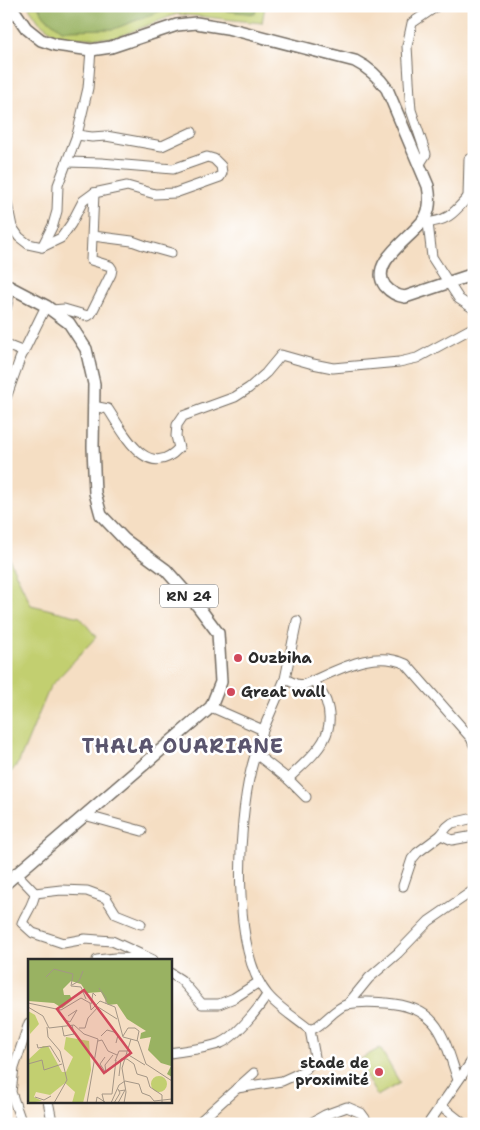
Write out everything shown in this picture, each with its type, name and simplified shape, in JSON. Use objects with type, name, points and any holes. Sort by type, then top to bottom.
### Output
[{"type":"main road","points":[[11,6],[26,28],[40,40],[56,46],[91,50],[111,47],[177,25],[196,23],[227,28],[355,61],[369,68],[387,89],[428,186],[430,197],[425,223],[394,249],[382,271],[381,280],[396,295],[405,297],[474,274]]},
{"type":"main road","name":"RN 24","points":[[6,883],[211,707],[221,682],[218,633],[197,605],[166,570],[125,540],[101,515],[95,493],[92,447],[94,384],[86,349],[69,323],[48,308],[9,286]]},
{"type":"street","points":[[419,166],[426,154],[424,142],[411,110],[407,46],[412,22],[436,6]]},
{"type":"street","points":[[42,247],[53,225],[57,211],[58,185],[76,135],[88,88],[91,50]]},
{"type":"street","points":[[76,135],[92,138],[106,136],[162,146],[192,132]]},
{"type":"street","points":[[6,198],[12,226],[19,238],[28,244],[42,247],[61,238],[83,201],[94,193],[127,186],[155,194],[176,194],[220,177],[222,173],[221,166],[214,159],[207,158],[174,169],[67,162]]},
{"type":"street","points":[[469,159],[471,196],[453,215],[438,222],[425,223],[432,257],[459,299],[474,309]]},
{"type":"street","points":[[6,398],[24,352],[48,308],[64,309],[88,316],[91,314],[112,269],[110,266],[91,260],[94,193]]},
{"type":"street","points":[[93,236],[132,241],[171,253]]},
{"type":"street","points":[[6,309],[9,286]]},
{"type":"street","points":[[93,406],[108,410],[120,430],[146,457],[155,460],[167,458],[179,448],[176,436],[177,425],[183,416],[235,397],[266,373],[281,355],[333,368],[399,362],[417,358],[474,327]]},
{"type":"street","points":[[6,345],[24,352]]},
{"type":"street","points":[[237,1088],[282,1081],[304,1071],[315,1057],[310,1030],[267,994],[259,982],[246,945],[241,916],[242,837],[251,770],[263,730],[285,678],[297,621]]},
{"type":"street","points":[[285,678],[296,684],[304,685],[353,664],[373,659],[399,661],[406,664],[471,738],[474,745]]},
{"type":"street","points":[[288,779],[315,753],[328,734],[330,723],[326,701],[314,681]]},
{"type":"street","points":[[211,707],[263,730]]},
{"type":"street","points":[[256,754],[288,779],[306,797]]},
{"type":"street","points":[[84,815],[142,832]]},
{"type":"street","points":[[403,886],[412,859],[417,853],[441,835],[452,823],[474,818]]},
{"type":"street","points":[[441,835],[452,840],[474,836]]},
{"type":"street","points":[[16,873],[35,893],[34,903],[26,912],[22,923],[33,933],[63,942],[84,939],[112,941],[152,959]]},
{"type":"street","points":[[35,893],[61,890],[87,891],[106,898],[116,914],[141,924]]},
{"type":"street","points":[[348,1004],[369,978],[398,953],[429,921],[474,890]]},
{"type":"street","points":[[106,959],[152,959]]},
{"type":"street","points":[[171,974],[181,980],[202,1004],[219,1004],[234,998],[259,982]]},
{"type":"street","points":[[171,1053],[207,1047],[223,1042],[235,1032],[267,994]]},
{"type":"street","points":[[310,1030],[319,1027],[334,1011],[348,1004],[367,1001],[396,1003],[419,1009],[431,1018],[443,1035],[458,1080]]},
{"type":"street","points":[[22,1124],[11,1092],[14,1068],[28,1026]]},
{"type":"street","points":[[428,1124],[474,1058]]},
{"type":"street","points":[[197,1124],[254,1073]]},
{"type":"street","points":[[48,1102],[51,1116],[50,1124]]},
{"type":"street","points":[[440,1105],[464,1124]]},
{"type":"street","points":[[309,1124],[324,1115],[347,1107],[361,1113],[369,1124]]},
{"type":"green space","points":[[28,6],[265,6],[262,23],[177,14],[115,38],[60,38],[39,22]]},
{"type":"green space","points":[[38,6],[173,6],[114,29],[62,30],[45,17]]},
{"type":"green space","points":[[185,6],[257,6],[255,14]]},
{"type":"green space","points":[[6,536],[10,561],[31,605],[80,617],[96,637],[50,687],[19,762],[6,778]]},
{"type":"green space","name":"stade de proximité","points":[[380,1048],[400,1083],[377,1096],[357,1061]]},
{"type":"place","name":"Ouzbiha","points":[[238,658]]},
{"type":"place","name":"Great wall","points":[[231,692]]},
{"type":"place","name":"stade de proximité","points":[[379,1072]]},
{"type":"district","name":"THALA OUARIANE","points":[[183,746]]}]
